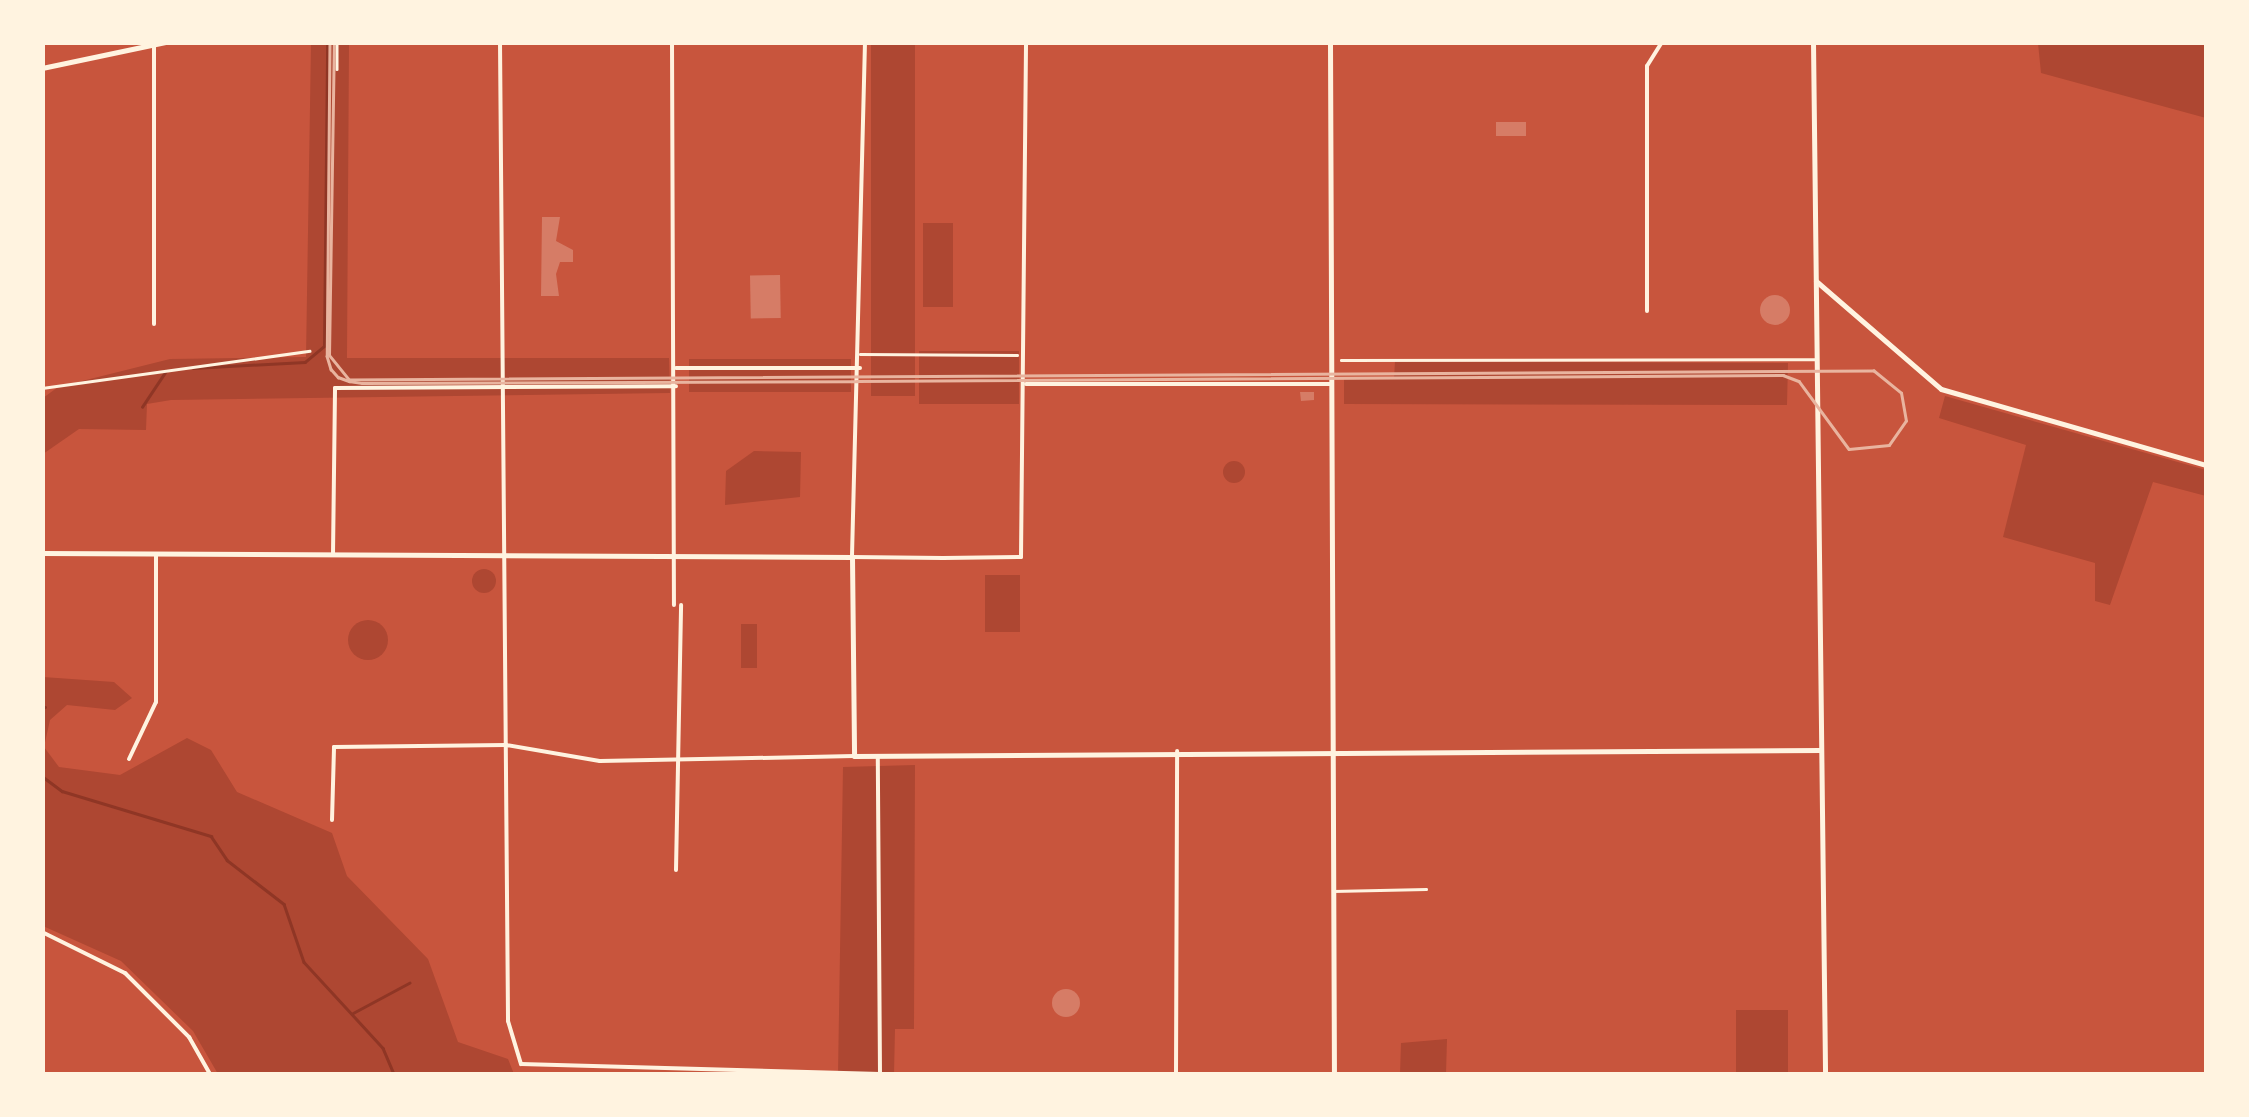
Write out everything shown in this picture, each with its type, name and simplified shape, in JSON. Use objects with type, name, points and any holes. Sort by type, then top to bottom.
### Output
[{"type":"street","points":[[42,68],[164,42]]},
{"type":"street","points":[[500,42],[508,1021],[521,1064],[689,1073],[880,1074],[878,756]]},
{"type":"street","points":[[672,42],[678,605],[676,870]]},
{"type":"street","points":[[854,756],[852,556],[860,368],[865,42]]},
{"type":"street","points":[[42,553],[1021,556],[1026,384],[1026,42]]},
{"type":"street","points":[[1330,42],[1334,1074]]},
{"type":"street","points":[[1647,311],[1648,66],[1662,42]]},
{"type":"street","points":[[1814,42],[1825,1074]]},
{"type":"street","points":[[154,43],[154,324]]},
{"type":"street","points":[[1816,281],[1941,389],[2206,465]]},
{"type":"street","points":[[860,354],[1016,356]]},
{"type":"street","points":[[1342,360],[1816,359]]},
{"type":"street","points":[[676,368],[860,368]]},
{"type":"street","points":[[1026,384],[1330,384]]},
{"type":"street","points":[[333,554],[335,388],[676,386]]},
{"type":"street","points":[[129,759],[156,702],[156,554]]},
{"type":"street","points":[[332,820],[334,746],[506,745],[600,761],[1177,751],[1821,750]]},
{"type":"street","points":[[1176,1074],[1177,751]]},
{"type":"street","points":[[1331,891],[1426,889]]},
{"type":"street","points":[[42,932],[125,973],[188,1037],[210,1074]]},
{"type":"path","points":[[337,42],[337,69]]},
{"type":"path","points":[[42,388],[309,351]]},
{"type":"shaded area","points":[[311,43],[349,43],[347,358],[669,358],[670,393],[171,400],[147,404],[146,430],[79,429],[43,454],[43,398],[58,387],[170,359],[306,357]]},
{"type":"shaded area","points":[[871,43],[915,43],[915,396],[871,396]]},
{"type":"shaded area","points":[[2038,43],[2206,43],[2206,118],[2041,73]]},
{"type":"shaded area","points":[[923,223],[953,223],[953,307],[923,307]]},
{"type":"shaded area","points":[[919,351],[1019,351],[1019,404],[919,404]]},
{"type":"shaded area","points":[[689,359],[851,359],[851,392],[689,392]]},
{"type":"shaded area","points":[[1395,361],[1788,363],[1787,405],[1344,404],[1344,379],[1394,379]]},
{"type":"shaded area","points":[[1945,396],[2206,470],[2206,496],[2153,482],[2110,605],[2095,601],[2095,563],[2003,537],[2026,445],[1939,418]]},
{"type":"shaded area","points":[[754,451],[801,452],[800,497],[725,505],[726,471]]},
{"type":"shaded area","points":[[1234,461],[1242,464],[1242,480],[1234,483],[1226,480],[1223,472],[1226,464]]},
{"type":"shaded area","points":[[484,569],[493,572],[493,590],[484,593],[475,590],[472,581],[475,572]]},
{"type":"shaded area","points":[[985,575],[1020,575],[1020,632],[985,632]]},
{"type":"shaded area","points":[[368,620],[382,626],[388,640],[382,654],[368,660],[354,654],[348,640],[354,626]]},
{"type":"shaded area","points":[[741,624],[757,624],[757,668],[741,668]]},
{"type":"shaded area","points":[[43,677],[114,682],[132,698],[115,710],[67,705],[50,720],[44,747],[59,767],[120,775],[187,738],[211,750],[237,792],[332,833],[347,876],[428,959],[458,1042],[508,1059],[514,1074],[218,1074],[193,1031],[121,961],[43,926]]},
{"type":"shaded area","points":[[915,765],[914,1029],[895,1029],[894,1074],[838,1074],[843,767]]},
{"type":"shaded area","points":[[1736,1010],[1788,1010],[1788,1074],[1736,1074]]},
{"type":"shaded area","points":[[1447,1039],[1446,1074],[1400,1074],[1401,1043]]},
{"type":"building","points":[[1496,122],[1526,122],[1526,136],[1496,136]]},
{"type":"building","points":[[542,217],[560,217],[556,241],[573,250],[573,262],[560,262],[556,274],[559,296],[541,296]]},
{"type":"building","points":[[780,275],[781,318],[751,319],[750,276]]},
{"type":"building","points":[[1775,295],[1789,304],[1790,310],[1781,324],[1775,325],[1761,316],[1760,310],[1769,296]]},
{"type":"building","points":[[1300,392],[1314,392],[1314,400],[1301,401]]},
{"type":"building","points":[[1066,989],[1076,993],[1080,1003],[1076,1013],[1066,1017],[1056,1013],[1052,1003],[1056,993]]},
{"type":"waterway","points":[[193,368],[305,362],[324,346],[327,42]]},
{"type":"waterway","points":[[142,407],[166,371]]},
{"type":"waterway","points":[[42,776],[62,791],[211,836],[227,860],[284,904],[304,962],[383,1048],[394,1074]]},
{"type":"waterway","points":[[353,1013],[409,983]]},
{"type":"tram line","points":[[330,42],[327,356],[338,377],[349,381],[1783,375],[1799,381],[1849,449],[1889,445],[1906,421],[1901,393],[1874,371],[349,380],[329,355],[334,42]]}]
